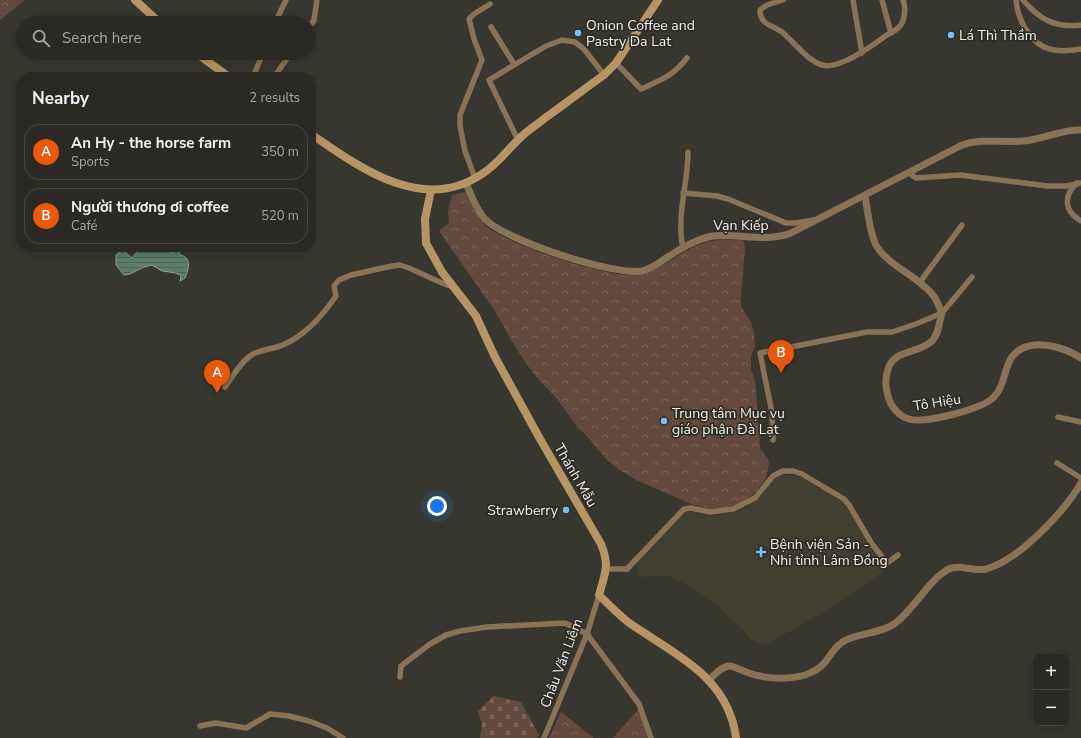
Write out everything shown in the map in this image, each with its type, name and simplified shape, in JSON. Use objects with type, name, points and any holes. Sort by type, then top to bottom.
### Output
[{"type":"main road","points":[[135,0],[152,16]]},
{"type":"main road","points":[[316,138],[348,160],[384,179],[409,188],[431,190],[445,189],[466,184],[485,172],[501,159],[518,140],[604,75],[616,63],[658,0]]},
{"type":"main road","points":[[206,60],[222,72]]},
{"type":"main road","name":"Thánh Mẫu","points":[[431,190],[425,220],[426,243],[436,263],[476,316],[502,370],[563,479],[591,525],[606,556],[607,569],[599,595]]},
{"type":"main road","points":[[599,595],[627,621],[684,659],[709,680],[728,710],[736,738]]},
{"type":"street","points":[[279,16],[286,0]]},
{"type":"street","points":[[315,16],[317,0]]},
{"type":"street","points":[[783,0],[767,4],[760,10],[760,15],[763,22],[780,31],[795,43],[813,61],[824,65],[836,64],[862,53],[900,26],[905,11],[903,0]]},
{"type":"street","points":[[853,0],[862,53]]},
{"type":"street","points":[[882,0],[891,33]]},
{"type":"street","points":[[1016,0],[1024,26],[1038,43],[1056,50],[1081,49]]},
{"type":"street","points":[[1023,0],[1038,15],[1054,24],[1081,25]]},
{"type":"street","points":[[475,178],[465,151],[460,126],[460,115],[482,60],[474,39],[469,19],[490,4]]},
{"type":"street","points":[[491,27],[514,64]]},
{"type":"street","points":[[518,140],[489,80],[546,46],[562,40],[575,42],[584,49],[604,75]]},
{"type":"street","points":[[616,63],[641,89],[668,77],[678,69],[687,58]]},
{"type":"street","points":[[255,72],[260,60]]},
{"type":"street","points":[[278,72],[286,60]]},
{"type":"street","name":"Vạn Kiếp","points":[[466,184],[481,214],[487,221],[519,239],[583,261],[623,270],[642,271],[654,266],[697,241],[712,236],[777,238],[790,233],[865,196],[962,145],[983,141],[1024,141],[1067,130],[1081,130]]},
{"type":"street","points":[[683,248],[681,217],[688,152]]},
{"type":"street","points":[[909,173],[916,178],[960,175],[1048,186],[1066,186],[1079,183]]},
{"type":"street","points":[[1079,183],[1070,189],[1067,200],[1072,214],[1081,221]]},
{"type":"street","points":[[683,193],[723,198],[786,223],[796,224],[816,220]]},
{"type":"street","points":[[865,196],[873,238],[878,247],[890,261],[920,282],[933,294],[942,313]]},
{"type":"street","points":[[920,282],[962,225]]},
{"type":"street","points":[[225,387],[238,368],[252,354],[285,344],[306,331],[321,317],[336,296],[334,286],[339,280],[351,275],[400,265],[453,287]]},
{"type":"street","points":[[772,440],[772,413],[760,353],[867,332],[892,332],[916,324],[942,313],[972,277]]},
{"type":"street","name":"Tô Hiệu","points":[[942,313],[938,330],[932,340],[926,345],[896,357],[892,360],[888,369],[885,384],[890,402],[897,412],[908,419],[931,419],[973,409],[987,403],[994,398],[998,391],[1013,355],[1017,351],[1027,346],[1039,344],[1058,348],[1081,358]]},
{"type":"street","points":[[1058,417],[1081,422]]},
{"type":"street","points":[[1057,463],[1081,478]]},
{"type":"street","points":[[607,569],[627,569],[684,509],[691,508],[710,512],[733,509],[755,498],[773,476],[783,471],[793,471],[802,474],[844,499],[872,544],[887,563],[898,555]]},
{"type":"street","points":[[709,680],[721,669],[730,666],[759,676],[778,678],[803,675],[817,670],[826,662],[841,643],[849,639],[880,631],[897,622],[938,577],[948,569],[958,567],[984,569],[991,567],[1012,555],[1035,538],[1046,527],[1068,504],[1081,483]]},
{"type":"street","name":"Châu Văn Liêm","points":[[544,738],[587,634],[599,595]]},
{"type":"street","points":[[400,677],[401,666],[430,644],[446,635],[460,631],[487,628],[565,624],[587,634],[639,704],[651,738]]},
{"type":"street","points":[[200,726],[216,723],[246,728],[270,714],[289,716],[309,721],[327,728],[343,738]]},
{"type":"shaded area","points":[[120,252],[125,252],[132,258],[137,252],[179,252],[180,255],[184,256],[188,261],[188,271],[185,278],[180,281],[181,276],[176,273],[162,271],[152,265],[124,275],[116,265],[116,255]]},
{"type":"shaded area","name":"Bệnh viện Sản - Nhi tỉnh Lâm Đồng","points":[[778,476],[797,476],[841,500],[847,506],[867,541],[887,569],[817,616],[765,645],[751,639],[717,605],[682,582],[667,576],[639,577],[637,563],[686,512],[691,511],[709,516],[738,511],[759,499],[774,479]]},
{"type":"green space","points":[[0,0],[25,0],[0,20]]},
{"type":"green space","points":[[466,192],[480,219],[486,226],[498,234],[561,260],[608,272],[627,275],[641,275],[652,271],[690,249],[705,243],[721,240],[744,241],[745,249],[741,306],[751,322],[754,333],[755,346],[751,356],[751,370],[755,381],[760,448],[768,459],[769,464],[766,478],[756,492],[746,500],[735,505],[711,509],[691,504],[636,480],[607,460],[587,436],[578,428],[557,399],[533,373],[517,350],[495,311],[439,231],[449,223],[448,212],[452,195]]},
{"type":"green space","points":[[493,696],[521,702],[539,735],[537,738],[480,738],[482,724],[478,711]]},
{"type":"green space","points":[[638,710],[648,738],[613,738]]},
{"type":"green space","points":[[561,712],[594,738],[549,738]]},
{"type":"place","name":"Onion Coffee and Pastry Da Lat","points":[[578,33]]},
{"type":"place","name":"Lá Thì Thầm","points":[[951,35]]},
{"type":"place","name":"Người thương ơi coffee","points":[[781,373]]},
{"type":"place","name":"An Hy - the horse farm","points":[[217,393]]},
{"type":"place","name":"Trung tâm Mục vụ giáo phận Đà Lạt","points":[[664,421]]},
{"type":"place","name":"Strawberry","points":[[566,510]]},
{"type":"place","name":"Bệnh viện Sản - Nhi tỉnh Lâm Đồng","points":[[761,552]]}]
